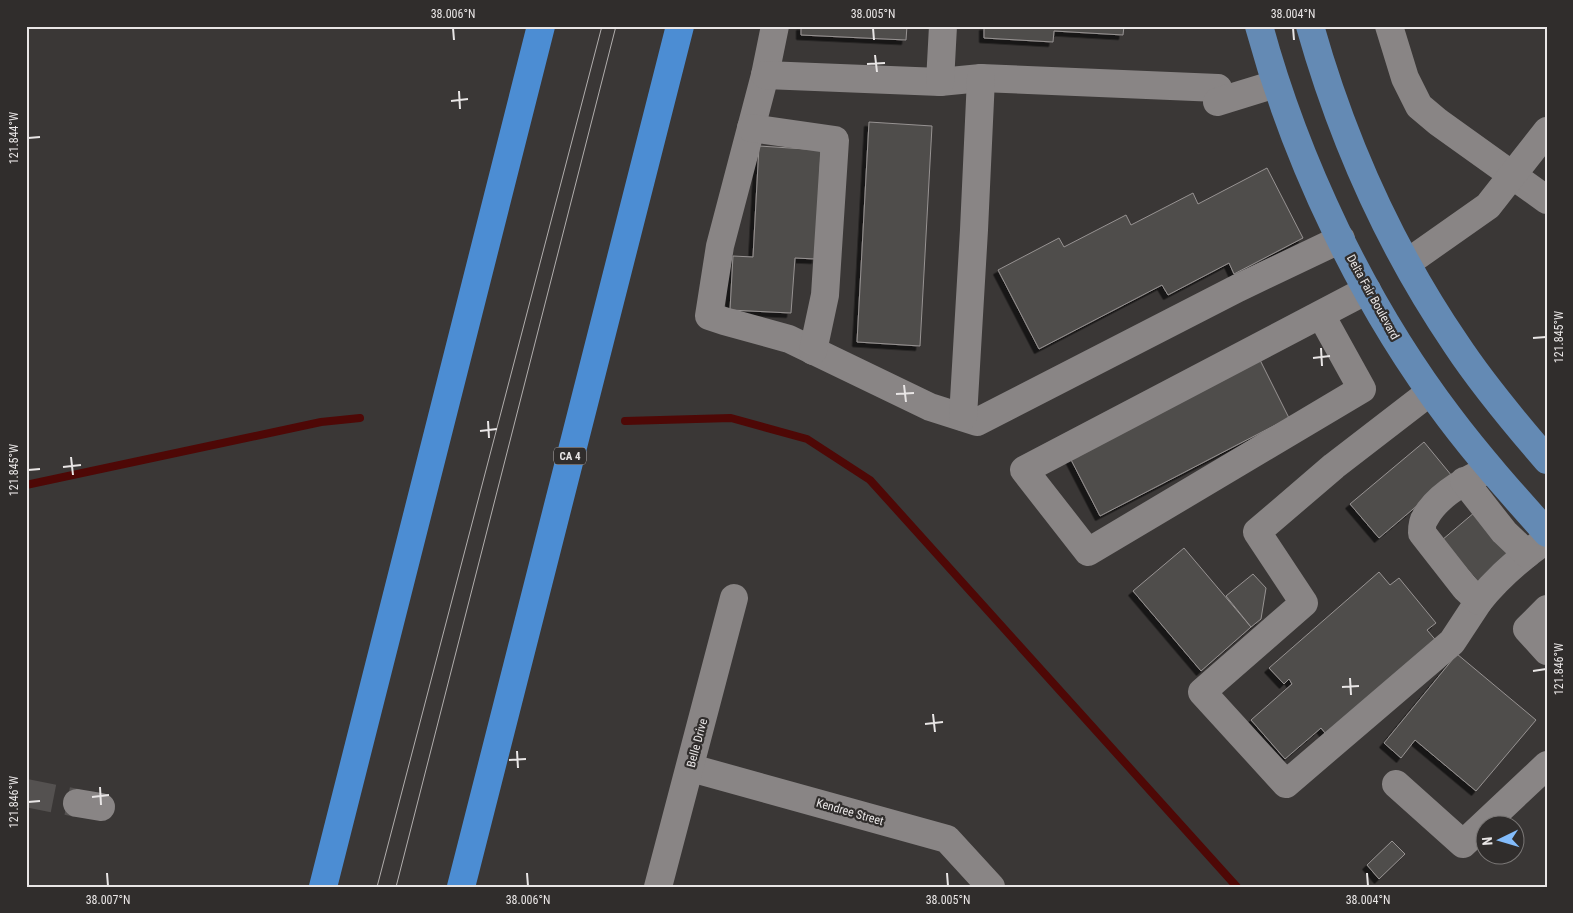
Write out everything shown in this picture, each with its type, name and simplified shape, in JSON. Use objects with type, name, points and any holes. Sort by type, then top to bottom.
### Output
[{"type":"highway","points":[[322,887],[541,26]]},
{"type":"highway","name":"CA 4","points":[[461,887],[680,26]]},
{"type":"main road","name":"Delta Fair Boulevard","points":[[1259,26],[1276,84],[1314,181],[1341,239],[1368,290],[1430,392],[1490,469],[1547,533]]},
{"type":"main road","points":[[1310,26],[1348,141],[1378,209],[1407,263],[1432,307],[1476,374],[1547,460]]},
{"type":"street","points":[[775,26],[765,75],[720,246],[709,316],[724,322],[790,339],[930,407],[977,422],[1238,288],[1341,239]]},
{"type":"street","points":[[940,82],[943,26]]},
{"type":"street","points":[[1388,26],[1405,78],[1418,106],[1547,200]]},
{"type":"street","points":[[765,75],[940,82],[981,78],[1218,95],[1276,84]]},
{"type":"street","points":[[962,417],[974,230],[981,78]]},
{"type":"street","points":[[751,128],[835,140],[825,295],[813,351]]},
{"type":"street","points":[[1407,263],[1488,206],[1547,131]]},
{"type":"street","points":[[1321,315],[1362,389],[1088,552],[1024,470],[1368,290]]},
{"type":"street","points":[[1430,392],[1334,466],[1257,532],[1304,603],[1202,692],[1286,784],[1452,642],[1487,591],[1537,546],[1504,532],[1464,481]]},
{"type":"street","points":[[1480,601],[1465,588],[1422,534],[1424,519],[1437,503],[1464,481],[1490,469]]},
{"type":"street","name":"Belle Drive","points":[[658,887],[734,598]]},
{"type":"street","points":[[1547,610],[1527,629],[1547,651]]},
{"type":"street","points":[[1396,784],[1463,844],[1547,765]]},
{"type":"street","name":"Kendree Street","points":[[690,768],[947,840],[991,887]]},
{"type":"building","points":[[801,26],[907,26],[906,40],[801,35]]},
{"type":"building","points":[[984,26],[1124,26],[1123,35],[1054,31],[1053,42],[984,38]]},
{"type":"building","points":[[869,122],[932,126],[920,346],[857,342]]},
{"type":"building","points":[[759,146],[821,150],[816,259],[795,258],[791,313],[730,310],[733,256],[753,257]]},
{"type":"building","points":[[1267,168],[1303,238],[1234,274],[1229,263],[1168,295],[1162,285],[1039,349],[998,270],[1059,238],[1064,247],[1126,215],[1131,225],[1193,193],[1198,204]]},
{"type":"building","points":[[1257,354],[1289,418],[1100,516],[1067,452]]},
{"type":"building","points":[[1424,442],[1452,476],[1379,538],[1350,504]]},
{"type":"building","points":[[1475,512],[1512,555],[1479,583],[1442,540]]},
{"type":"building","points":[[1184,548],[1251,627],[1201,671],[1133,591]]},
{"type":"building","points":[[1379,572],[1390,585],[1399,578],[1436,623],[1427,630],[1439,644],[1330,739],[1321,728],[1285,759],[1251,720],[1292,684],[1289,679],[1284,684],[1269,668]]},
{"type":"building","points":[[1253,574],[1266,588],[1261,619],[1251,627],[1226,596]]},
{"type":"building","points":[[1457,654],[1536,720],[1476,791],[1415,740],[1401,758],[1384,743]]},
{"type":"building","points":[[1392,841],[1405,854],[1379,879],[1367,865]]},
{"type":"waterway","points":[[26,485],[321,422],[360,418]]},
{"type":"waterway","points":[[625,421],[731,418],[807,439],[870,480],[1237,887]]},
{"type":"tunnel","points":[[26,793],[77,803]]},
{"type":"tram line","points":[[377,887],[602,26]]},
{"type":"tram line","points":[[396,887],[616,26]]}]
